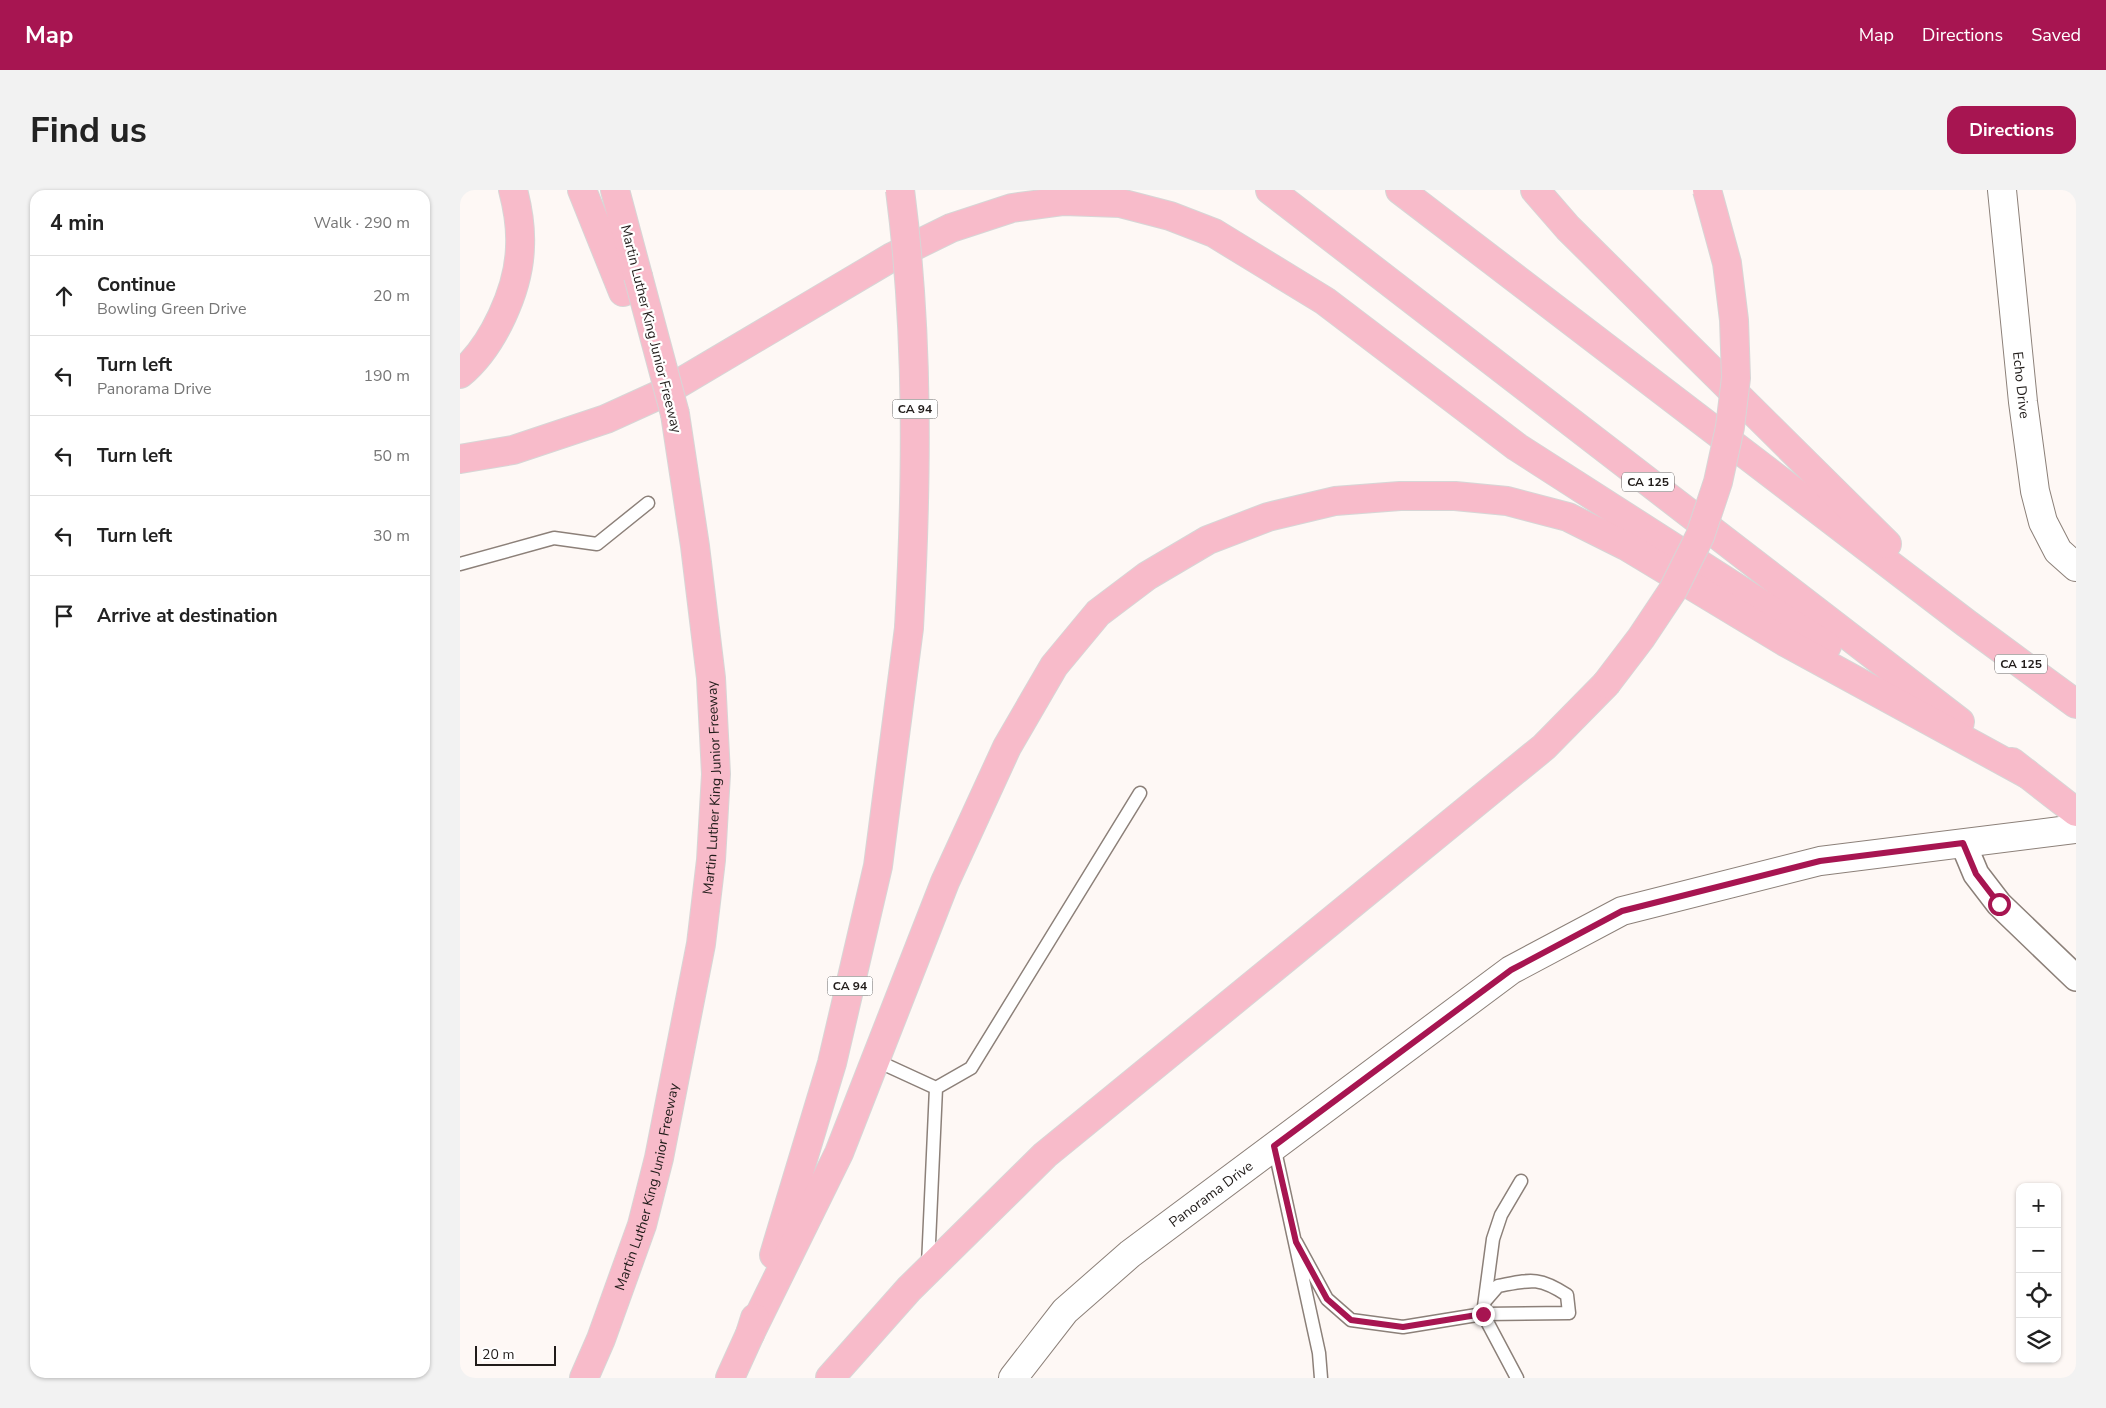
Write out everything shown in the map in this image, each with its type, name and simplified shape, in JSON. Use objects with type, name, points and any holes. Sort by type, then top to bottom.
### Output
[{"type":"highway","points":[[460,374],[488,343],[509,298],[516,275],[520,249],[520,226],[512,190]]},
{"type":"highway","points":[[582,190],[630,284]]},
{"type":"highway","name":"Martin Luther King Junior Freeway","points":[[584,1378],[601,1339],[642,1226],[660,1158],[701,944],[711,860],[716,774],[711,678],[695,546],[675,414],[630,284],[615,190]]},
{"type":"highway","name":"CA 94","points":[[730,1378],[750,1334],[832,1063],[878,866],[909,628],[915,507],[915,396],[910,293],[900,190]]},
{"type":"highway","name":"CA 125","points":[[1270,190],[2076,812]]},
{"type":"highway","name":"CA 125","points":[[1400,190],[1966,623],[2076,704]]},
{"type":"highway","points":[[1535,190],[1568,228],[1966,623]]},
{"type":"highway","points":[[830,1378],[909,1289],[1045,1155],[1544,746],[1606,684],[1642,638],[1673,590],[1700,536],[1718,482],[1730,427],[1736,378],[1734,320],[1727,263],[1707,190]]},
{"type":"highway","points":[[460,459],[513,450],[606,419],[661,394],[892,257],[951,228],[1012,208],[1064,201],[1120,203],[1170,216],[1214,233],[1325,301],[1517,447],[2027,774]]},
{"type":"highway","points":[[750,1334],[839,1153],[945,882],[1006,747],[1054,666],[1098,613],[1147,576],[1208,540],[1268,517],[1335,501],[1400,496],[1455,496],[1507,501],[1568,517],[1626,546],[1785,642],[2027,774]]},
{"type":"street","name":"Echo Drive","points":[[2002,190],[2023,402],[2035,490],[2043,522],[2058,551],[2076,567]]},
{"type":"street","name":"Panorama Drive","points":[[1014,1378],[1065,1311],[1130,1254],[1511,970],[1622,911],[1820,861],[2076,829]]},
{"type":"street","points":[[1963,843],[1976,874],[1999,904],[2076,978]]},
{"type":"lane","points":[[460,564],[554,538],[597,544],[648,503]]},
{"type":"lane","points":[[936,1088],[971,1068],[1140,793]]},
{"type":"lane","points":[[875,1060],[936,1088]]},
{"type":"lane","points":[[928,1270],[936,1088]]},
{"type":"lane","points":[[1274,1146],[1320,1353],[1321,1378]]},
{"type":"lane","points":[[1517,1378],[1484,1308],[1493,1239],[1501,1215],[1521,1180]]},
{"type":"lane","points":[[1296,1242],[1327,1299],[1351,1320],[1403,1327],[1484,1308],[1569,1313],[1567,1295],[1555,1287],[1533,1280],[1498,1286],[1484,1308]]},
{"type":"route","points":[[1483,1314],[1403,1327],[1351,1320],[1327,1299],[1296,1242],[1274,1146],[1511,970],[1622,911],[1820,861],[1963,843],[1976,874],[1999,904]]}]
